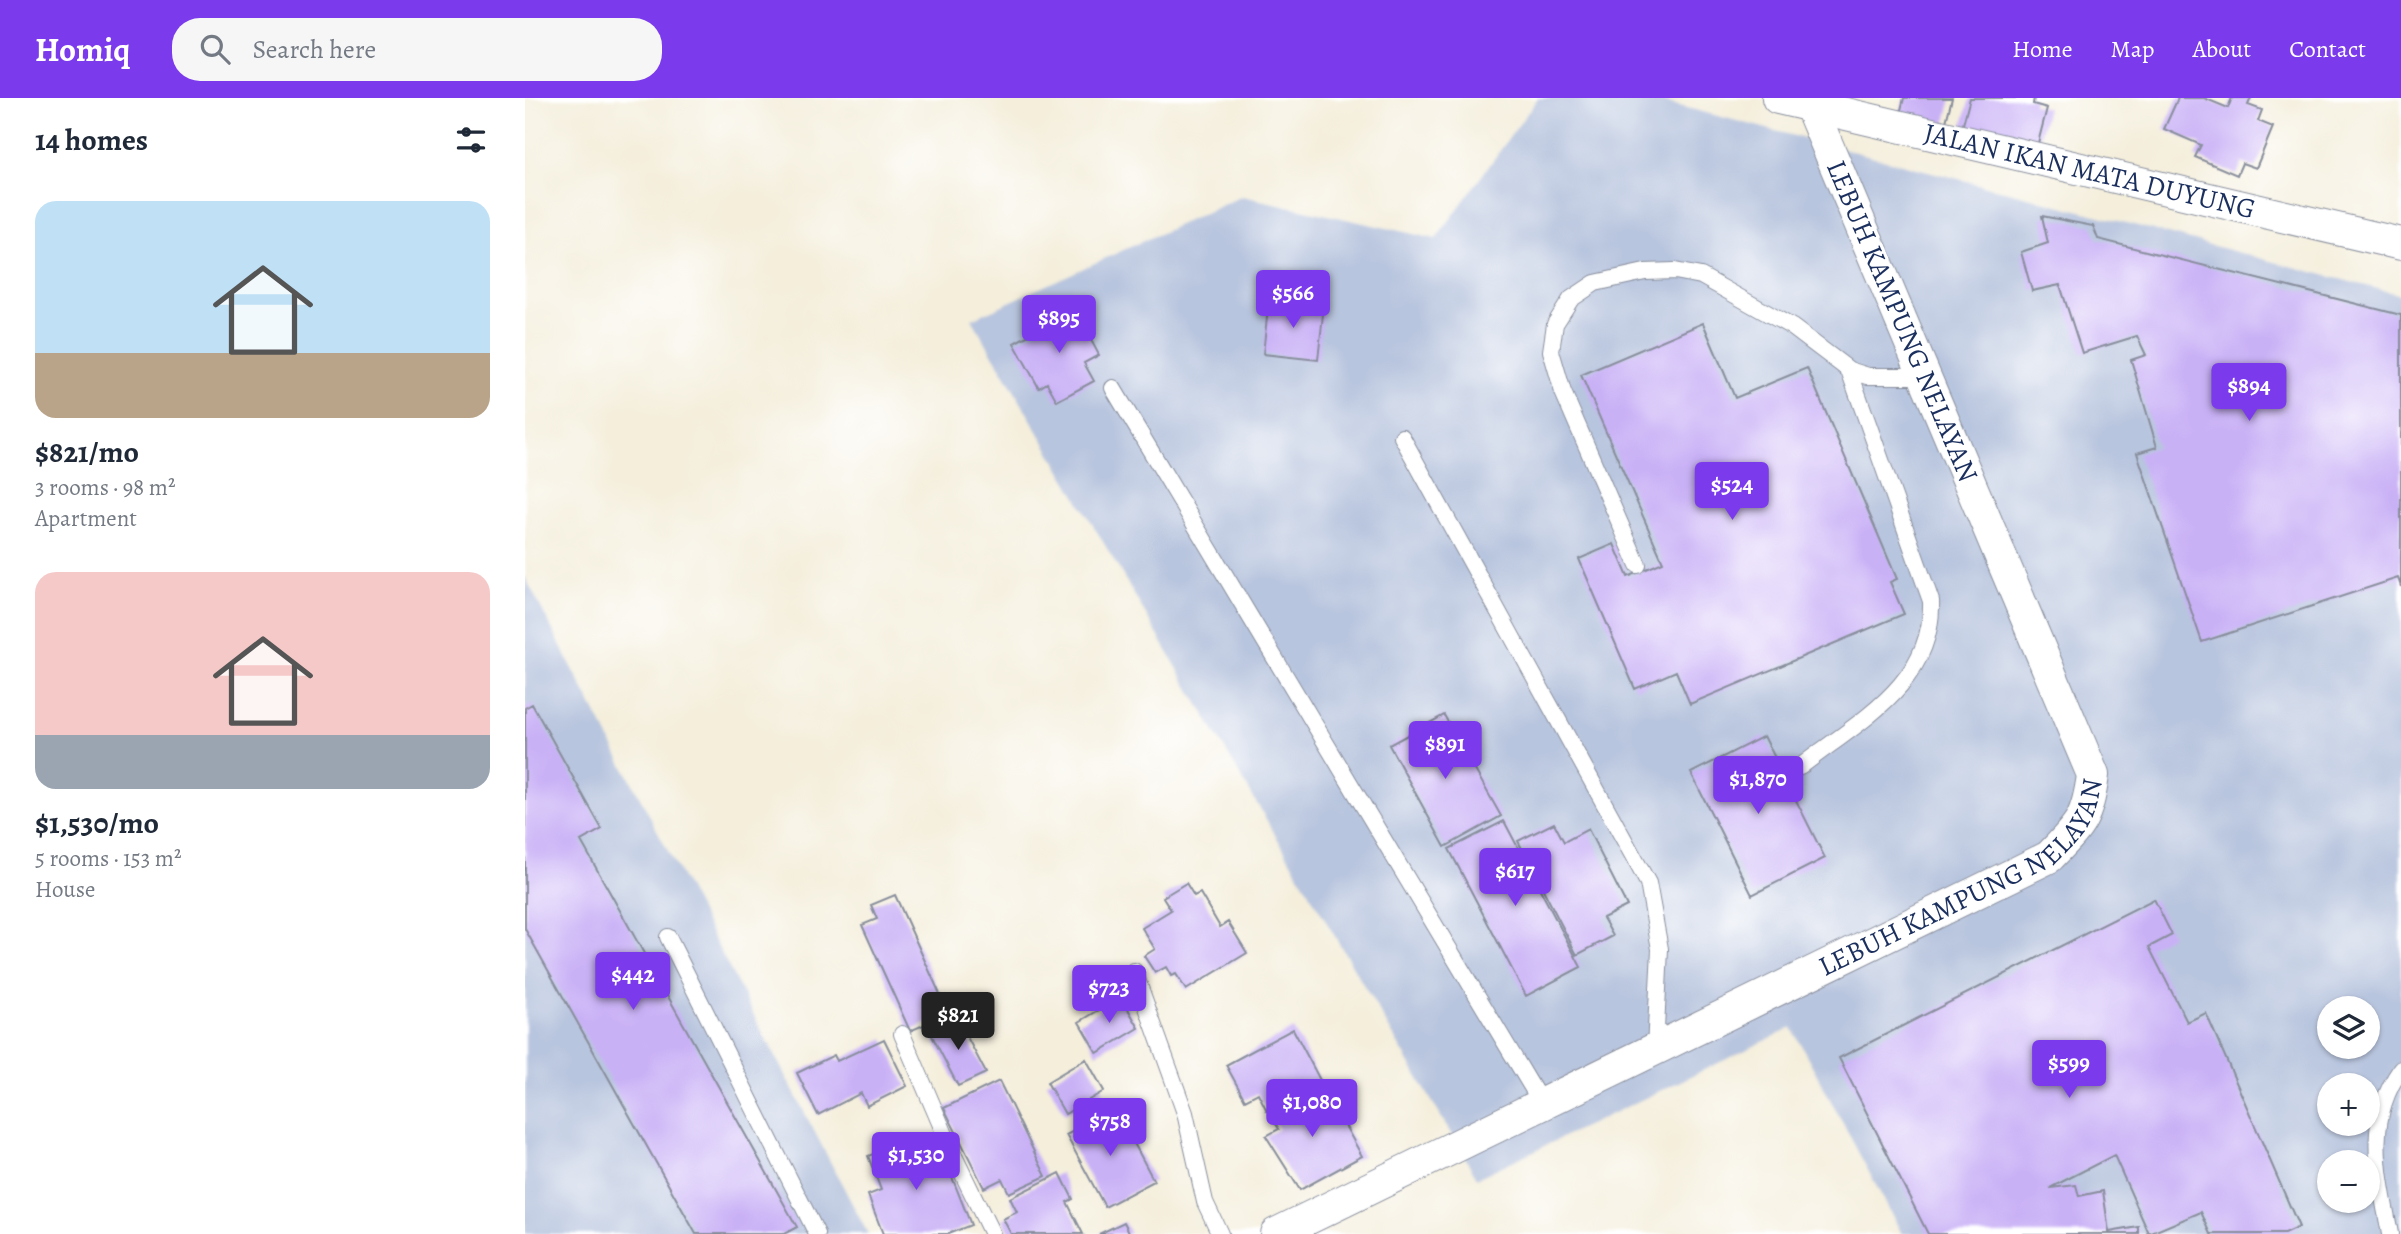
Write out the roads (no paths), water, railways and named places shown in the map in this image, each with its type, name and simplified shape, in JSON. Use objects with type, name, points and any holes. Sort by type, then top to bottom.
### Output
[{"type":"street","name":"JALAN IKAN MATA DUYUNG","points":[[1778,98],[1826,106],[2401,244]]},
{"type":"street","name":"LEBUH KAMPUNG NELAYAN","points":[[1276,1234],[2049,857],[2079,827],[2089,807],[2093,775],[1926,376],[1826,106]]},
{"type":"lane","points":[[1638,565],[1563,392],[1551,351],[1555,324],[1571,299],[1595,283],[1645,272],[1675,271],[1701,276],[1792,327],[1849,370],[1868,376],[1926,376]]},
{"type":"lane","points":[[1800,767],[1896,692],[1916,668],[1931,620],[1931,601],[1849,370]]},
{"type":"lane","points":[[1113,388],[1542,1104]]},
{"type":"lane","points":[[1402,437],[1648,883],[1660,949],[1655,1049]]},
{"type":"lane","points":[[669,937],[817,1234]]},
{"type":"lane","points":[[1134,971],[1185,1113],[1205,1202],[1220,1234]]},
{"type":"lane","points":[[902,1034],[954,1158],[992,1234]]},
{"type":"lane","points":[[2390,1234],[2376,1140],[2386,1090],[2401,1069]]}]
